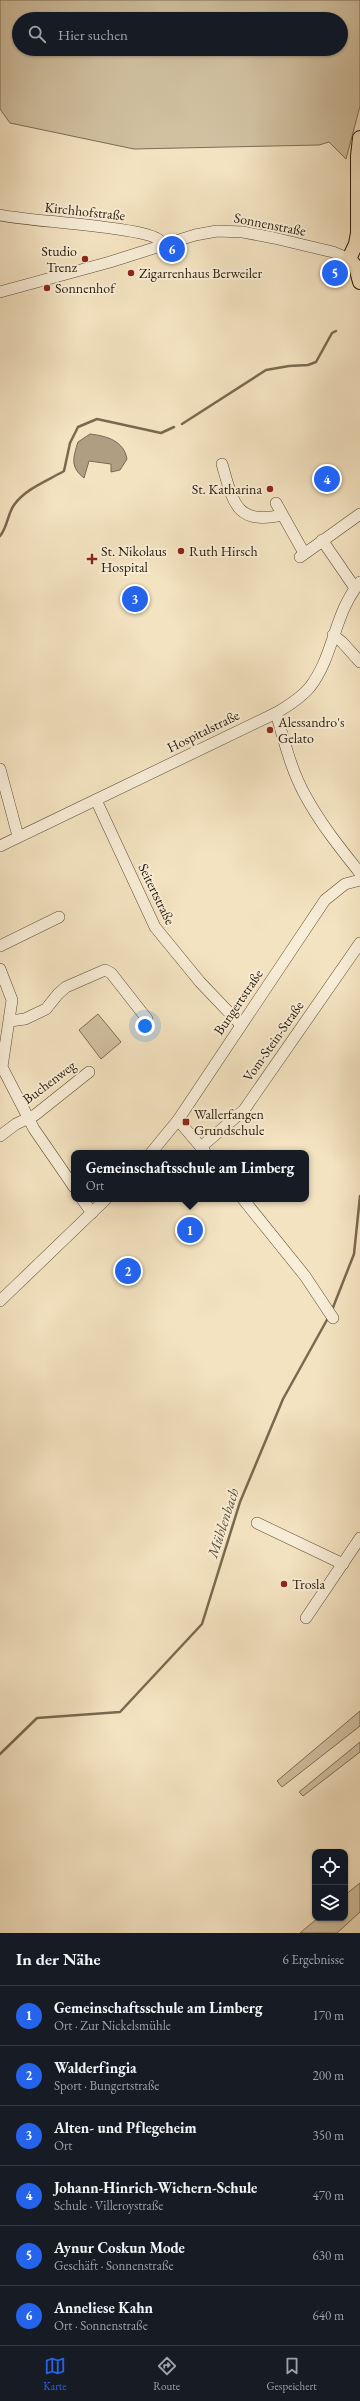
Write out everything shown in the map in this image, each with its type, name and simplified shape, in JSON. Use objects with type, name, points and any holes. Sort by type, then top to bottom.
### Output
[{"type":"main road","points":[[360,138],[358,156],[358,233],[355,248],[350,259],[356,267],[360,282]]},
{"type":"street","name":"Kirchhofstraße","points":[[0,215],[131,231],[153,237],[159,240],[162,245]]},
{"type":"street","name":"Sonnenstraße","points":[[0,292],[110,262],[208,232],[228,230],[289,241],[338,253],[350,259]]},
{"type":"street","points":[[222,464],[238,508],[244,514],[260,519],[282,515]]},
{"type":"street","points":[[276,503],[302,555],[360,514]]},
{"type":"street","points":[[322,540],[358,585]]},
{"type":"street","name":"Hospitalstraße","points":[[0,846],[276,713],[301,696],[309,688],[321,668],[333,635],[358,585]]},
{"type":"street","points":[[333,635],[342,642],[360,662]]},
{"type":"street","points":[[276,713],[297,778],[305,795],[334,840],[360,873]]},
{"type":"street","points":[[0,769],[18,836]]},
{"type":"street","name":"Seitertstraße","points":[[96,800],[154,928],[200,982],[241,1025]]},
{"type":"street","name":"Bungertstraße","points":[[153,1150],[178,1120],[329,895],[344,884],[360,880]]},
{"type":"street","points":[[0,946],[59,917]]},
{"type":"street","name":"Vom-Stein-Straße","points":[[203,1150],[244,1110],[360,943]]},
{"type":"street","points":[[0,969],[12,1000],[10,1021],[1,1067],[28,1117],[71,1182]]},
{"type":"street","points":[[10,1021],[25,1019],[46,1010],[58,994],[66,987],[105,970],[111,973],[148,1019]]},
{"type":"street","name":"Buchenweg","points":[[0,1136],[28,1117],[35,1115],[89,1072]]},
{"type":"street","points":[[178,1120],[203,1150]]},
{"type":"street","points":[[84,1202],[92,1213]]},
{"type":"street","points":[[0,1301],[103,1202]]},
{"type":"street","points":[[245,1202],[305,1276],[331,1313]]},
{"type":"street","points":[[257,1523],[343,1564]]},
{"type":"street","points":[[306,1618],[360,1538]]},
{"type":"shaded area","points":[[0,0],[360,0],[360,106],[346,159],[329,142],[319,145],[134,149],[10,123],[0,109]]},
{"type":"shaded area","points":[[90,434],[103,436],[114,440],[122,448],[127,459],[120,470],[111,472],[111,464],[89,461],[84,478],[76,470],[74,458],[78,442]]},
{"type":"shaded area","points":[[98,1014],[121,1042],[101,1059],[79,1030]]},
{"type":"shaded area","points":[[360,1711],[360,1726],[282,1787],[277,1781]]},
{"type":"shaded area","points":[[360,1742],[360,1752],[303,1796],[299,1792]]},
{"type":"shaded area","points":[[360,1883],[360,1912],[337,1933],[300,1933],[314,1921],[348,1921],[348,1893]]},
{"type":"waterway","points":[[182,424],[266,370],[289,366],[308,365],[316,362],[332,333],[336,331]]},
{"type":"waterway","points":[[0,536],[5,528],[14,505],[19,499],[30,490],[64,471],[70,443],[78,427],[97,419],[161,433],[174,427]]},
{"type":"waterway","name":"Mühlenbach","points":[[332,1310],[354,1254],[360,1196]]},
{"type":"waterway","name":"Mühlenbach","points":[[0,1754],[37,1718],[120,1712],[202,1624],[240,1502],[283,1399],[328,1318]]},
{"type":"place","name":"Anneliese Kahn","points":[[172,249]]},
{"type":"place","name":"Studio Trenz","points":[[85,259]]},
{"type":"place","name":"Zigarrenhaus Berweiler","points":[[131,273]]},
{"type":"place","name":"Aynur Coskun Mode","points":[[335,273]]},
{"type":"place","name":"Sonnenhof","points":[[47,288]]},
{"type":"place","name":"Johann-Hinrich-Wichern-Schule","points":[[327,479]]},
{"type":"place","name":"St. Katharina","points":[[270,489]]},
{"type":"place","name":"Ruth Hirsch","points":[[181,551]]},
{"type":"place","name":"St. Nikolaus Hospital","points":[[92,559]]},
{"type":"place","name":"Alten- und Pflegeheim","points":[[135,599]]},
{"type":"place","name":"Alessandro's Gelato","points":[[270,730]]},
{"type":"place","name":"Wallerfangen Grundschule","points":[[186,1122]]},
{"type":"place","name":"Gemeinschaftsschule am Limberg","points":[[190,1230]]},
{"type":"place","name":"Walderfingia","points":[[128,1271]]},
{"type":"place","name":"Trosla","points":[[284,1584]]}]
